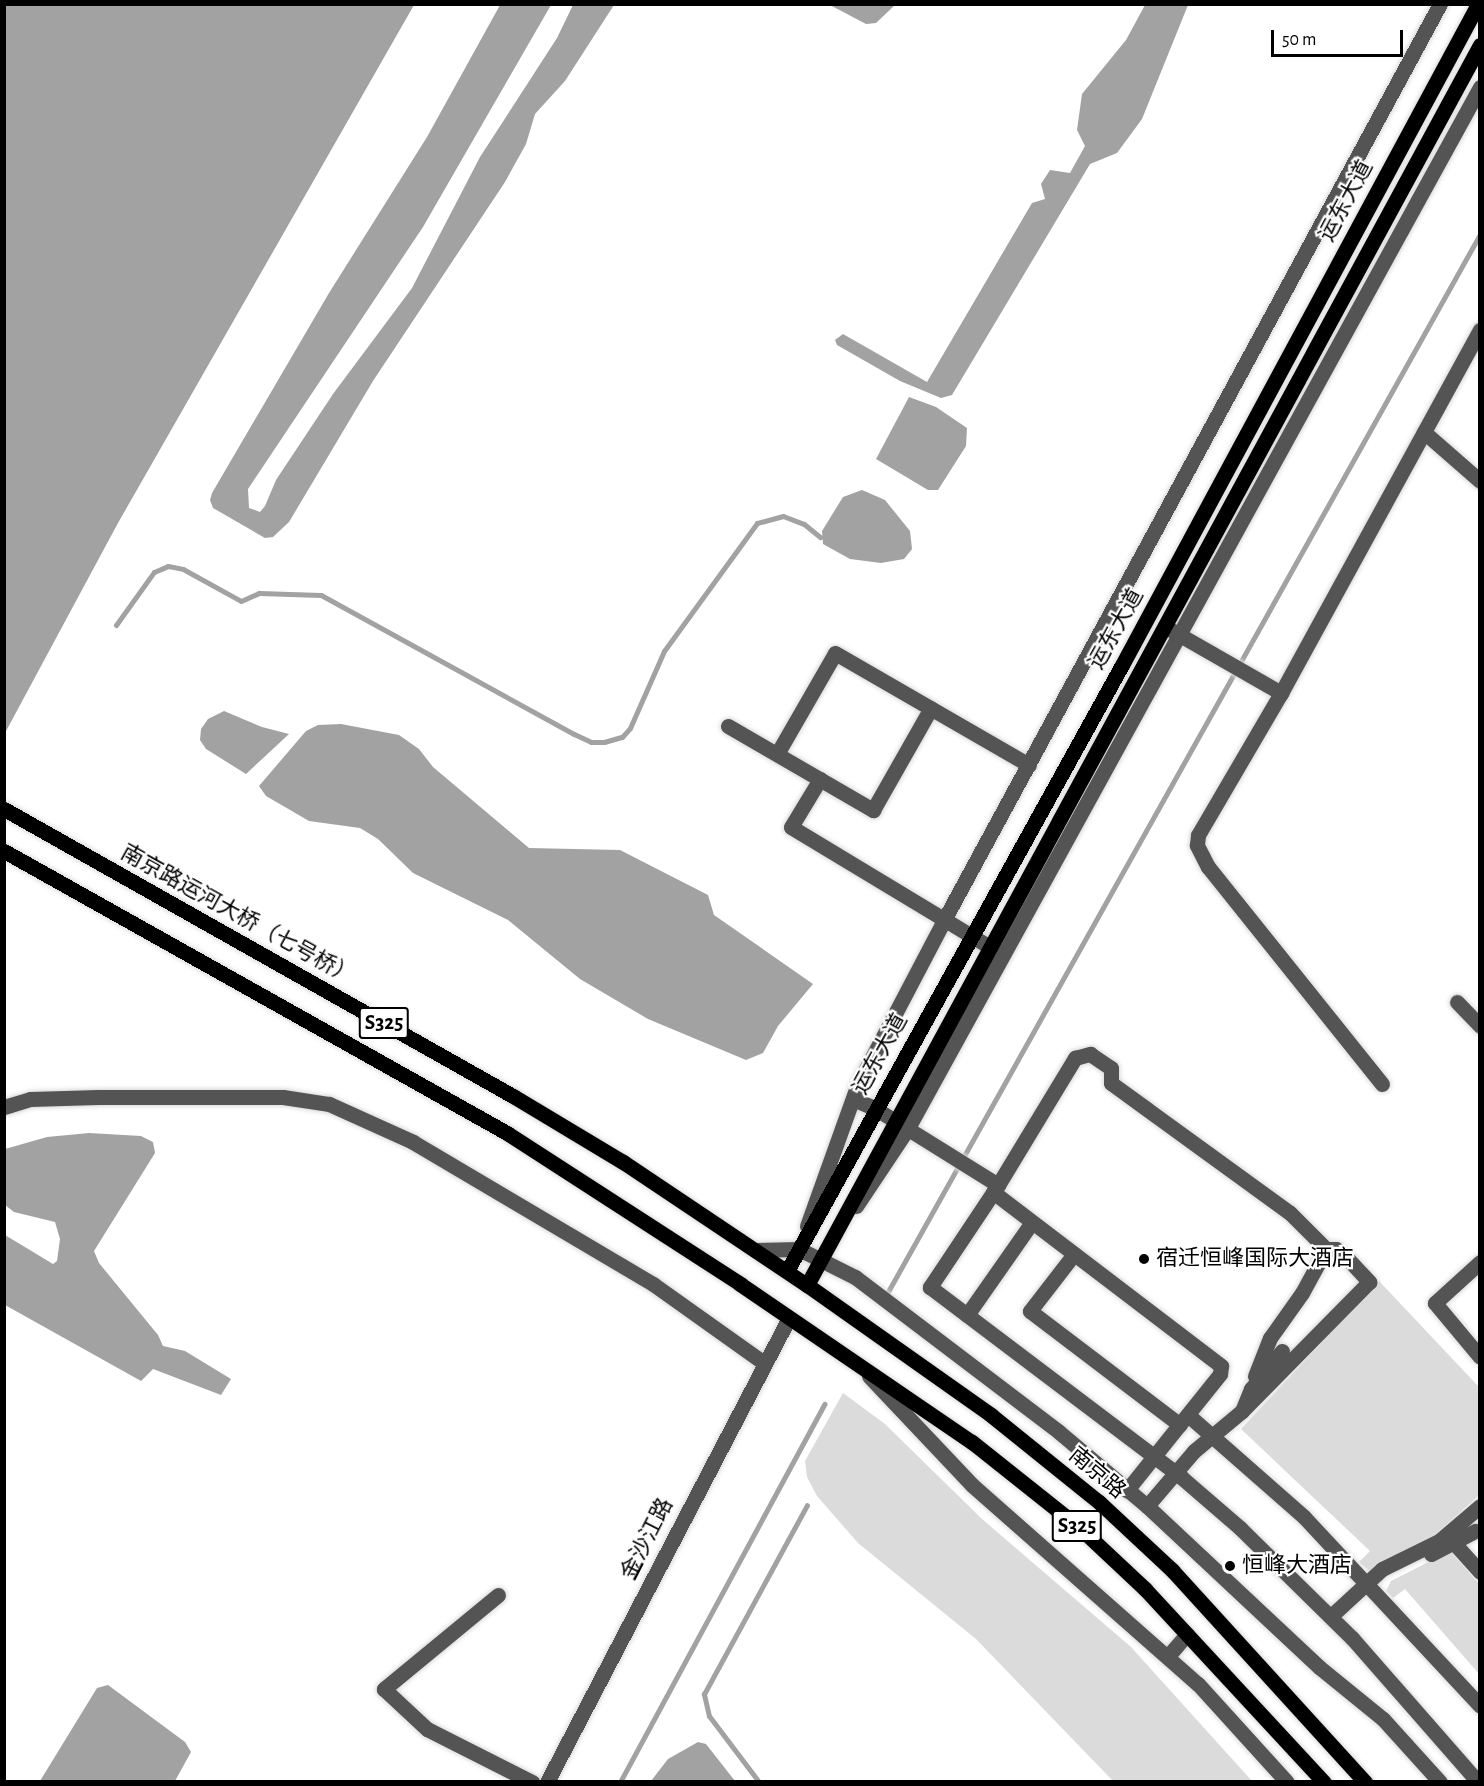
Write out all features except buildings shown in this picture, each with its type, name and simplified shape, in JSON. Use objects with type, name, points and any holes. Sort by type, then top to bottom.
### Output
[{"type":"main road","name":"运东大道","points":[[787,1271],[1122,665],[1475,8]]},
{"type":"main road","name":"运东大道","points":[[807,1285],[902,1125],[990,947],[1479,45]]},
{"type":"main road","name":"南京路运河大桥（七号桥）","points":[[4,809],[513,1096],[623,1162],[755,1250]]},
{"type":"main road","name":"S325","points":[[4,851],[507,1133],[740,1284],[972,1442],[1080,1528],[1187,1634],[1324,1782]]},
{"type":"main road","name":"南京路","points":[[755,1250],[991,1415],[1099,1502],[1179,1578],[1365,1782]]},
{"type":"street","points":[[799,1249],[853,1099],[944,920],[1440,4]]},
{"type":"street","points":[[902,1125],[1179,635],[1479,87]]},
{"type":"street","points":[[1383,1084],[1208,867],[1197,845],[1198,835],[1281,693],[1479,330]]},
{"type":"street","points":[[1424,432],[1479,481]]},
{"type":"street","points":[[1163,626],[1281,693]]},
{"type":"street","points":[[777,754],[835,653],[1029,765]]},
{"type":"street","points":[[728,726],[873,810],[931,708]]},
{"type":"street","points":[[819,779],[791,828],[990,947]]},
{"type":"street","points":[[1457,1002],[1479,1026]]},
{"type":"street","points":[[1147,1506],[1175,1472],[1242,1411],[1369,1282],[1336,1249],[1326,1249],[1290,1213],[1111,1083],[1111,1068],[1090,1054],[1075,1058],[995,1189],[930,1287],[1175,1472],[1300,1582],[1478,1782]]},
{"type":"street","points":[[4,1107],[30,1099],[98,1097],[283,1097],[329,1104],[413,1142],[644,1278],[764,1363]]},
{"type":"street","points":[[853,1099],[876,1108],[979,1173],[1032,1222],[1216,1360],[1220,1374],[1127,1490]]},
{"type":"street","points":[[967,1315],[1032,1222]]},
{"type":"street","points":[[755,1250],[799,1249],[855,1277],[1059,1432],[1147,1506],[1319,1667],[1401,1736],[1440,1782]]},
{"type":"street","points":[[1242,1411],[1270,1338],[1302,1293],[1326,1249]]},
{"type":"street","points":[[1074,1254],[1030,1311],[1184,1420],[1213,1436],[1304,1517],[1371,1585],[1479,1706]]},
{"type":"street","points":[[1479,1262],[1435,1303],[1479,1357]]},
{"type":"street","name":"金沙江路","points":[[547,1782],[789,1318]]},
{"type":"street","points":[[1251,1389],[1282,1351]]},
{"type":"street","points":[[859,1365],[972,1485],[1168,1656],[1243,1730],[1287,1782]]},
{"type":"street","points":[[1335,1620],[1391,1564],[1439,1541],[1479,1506]]},
{"type":"street","points":[[1371,1585],[1474,1532]]},
{"type":"street","points":[[1454,1543],[1479,1572]]},
{"type":"street","points":[[498,1596],[384,1689],[427,1729],[532,1782]]},
{"type":"street","points":[[1168,1656],[1187,1634]]},
{"type":"shaded area","points":[[5,4],[414,5],[118,523],[5,733]]},
{"type":"shaded area","points":[[500,5],[551,5],[423,227],[248,489],[249,508],[260,512],[265,506],[276,480],[333,394],[412,288],[480,157],[557,38],[573,5],[614,5],[565,81],[535,114],[526,144],[505,182],[373,381],[289,522],[273,537],[265,538],[213,508],[210,500],[212,493],[329,293],[427,137]]},
{"type":"shaded area","points":[[830,5],[895,5],[876,23],[866,24]]},
{"type":"shaded area","points":[[1145,5],[1188,5],[1142,119],[1117,153],[1090,164],[952,395],[941,398],[900,381],[837,345],[835,340],[843,334],[927,382],[1032,203],[1045,199],[1041,184],[1050,170],[1070,173],[1085,146],[1077,130],[1082,94],[1126,40]]},
{"type":"shaded area","points":[[909,397],[936,407],[967,428],[966,446],[938,490],[928,490],[876,459]]},
{"type":"shaded area","points":[[862,490],[885,500],[910,531],[912,549],[904,559],[881,563],[850,559],[823,544],[822,531],[843,497]]},
{"type":"shaded area","points":[[224,711],[262,727],[289,734],[246,774],[206,749],[200,740],[201,729],[208,719]]},
{"type":"shaded area","points":[[341,724],[399,735],[419,749],[433,767],[529,848],[620,850],[708,895],[714,915],[813,984],[778,1026],[763,1053],[746,1060],[648,1019],[580,979],[508,920],[413,873],[378,839],[360,828],[309,821],[266,796],[259,786],[306,731],[318,725]]},
{"type":"shaded area","points":[[89,1133],[141,1136],[153,1142],[155,1153],[94,1251],[99,1263],[158,1335],[163,1346],[185,1351],[231,1379],[221,1395],[153,1369],[141,1381],[5,1305],[5,1235],[53,1264],[57,1261],[60,1239],[55,1222],[14,1212],[5,1205],[5,1149],[47,1137]]},
{"type":"shaded area","points":[[1379,1281],[1479,1387],[1479,1495],[1436,1534],[1371,1572],[1359,1562],[1370,1551],[1241,1429]]},
{"type":"shaded area","points":[[843,1393],[885,1424],[982,1519],[1131,1647],[1252,1781],[1113,1781],[976,1639],[858,1543],[817,1496],[807,1477],[805,1461]]},
{"type":"shaded area","points":[[1450,1551],[1479,1584],[1479,1674],[1405,1589],[1393,1598],[1386,1591],[1391,1581]]},
{"type":"shaded area","points":[[108,1685],[185,1742],[191,1752],[175,1781],[40,1781],[97,1688]]},
{"type":"shaded area","points":[[698,1742],[706,1744],[735,1781],[651,1781],[668,1759]]},
{"type":"waterway","points":[[885,1297],[1480,234]]},
{"type":"waterway","points":[[116,625],[154,572],[168,566],[183,569],[241,601],[259,593],[321,595],[574,734],[591,742],[604,742],[622,737],[630,728],[664,651],[757,523],[783,516],[804,524],[820,537]]},
{"type":"waterway","points":[[620,1782],[824,1404]]},
{"type":"waterway","points":[[759,1782],[709,1716],[704,1694],[807,1505]]},
{"type":"place","name":"宿迁恒峰国际大酒店","points":[[1144,1259]]},
{"type":"place","name":"恒峰大酒店","points":[[1230,1566]]}]
